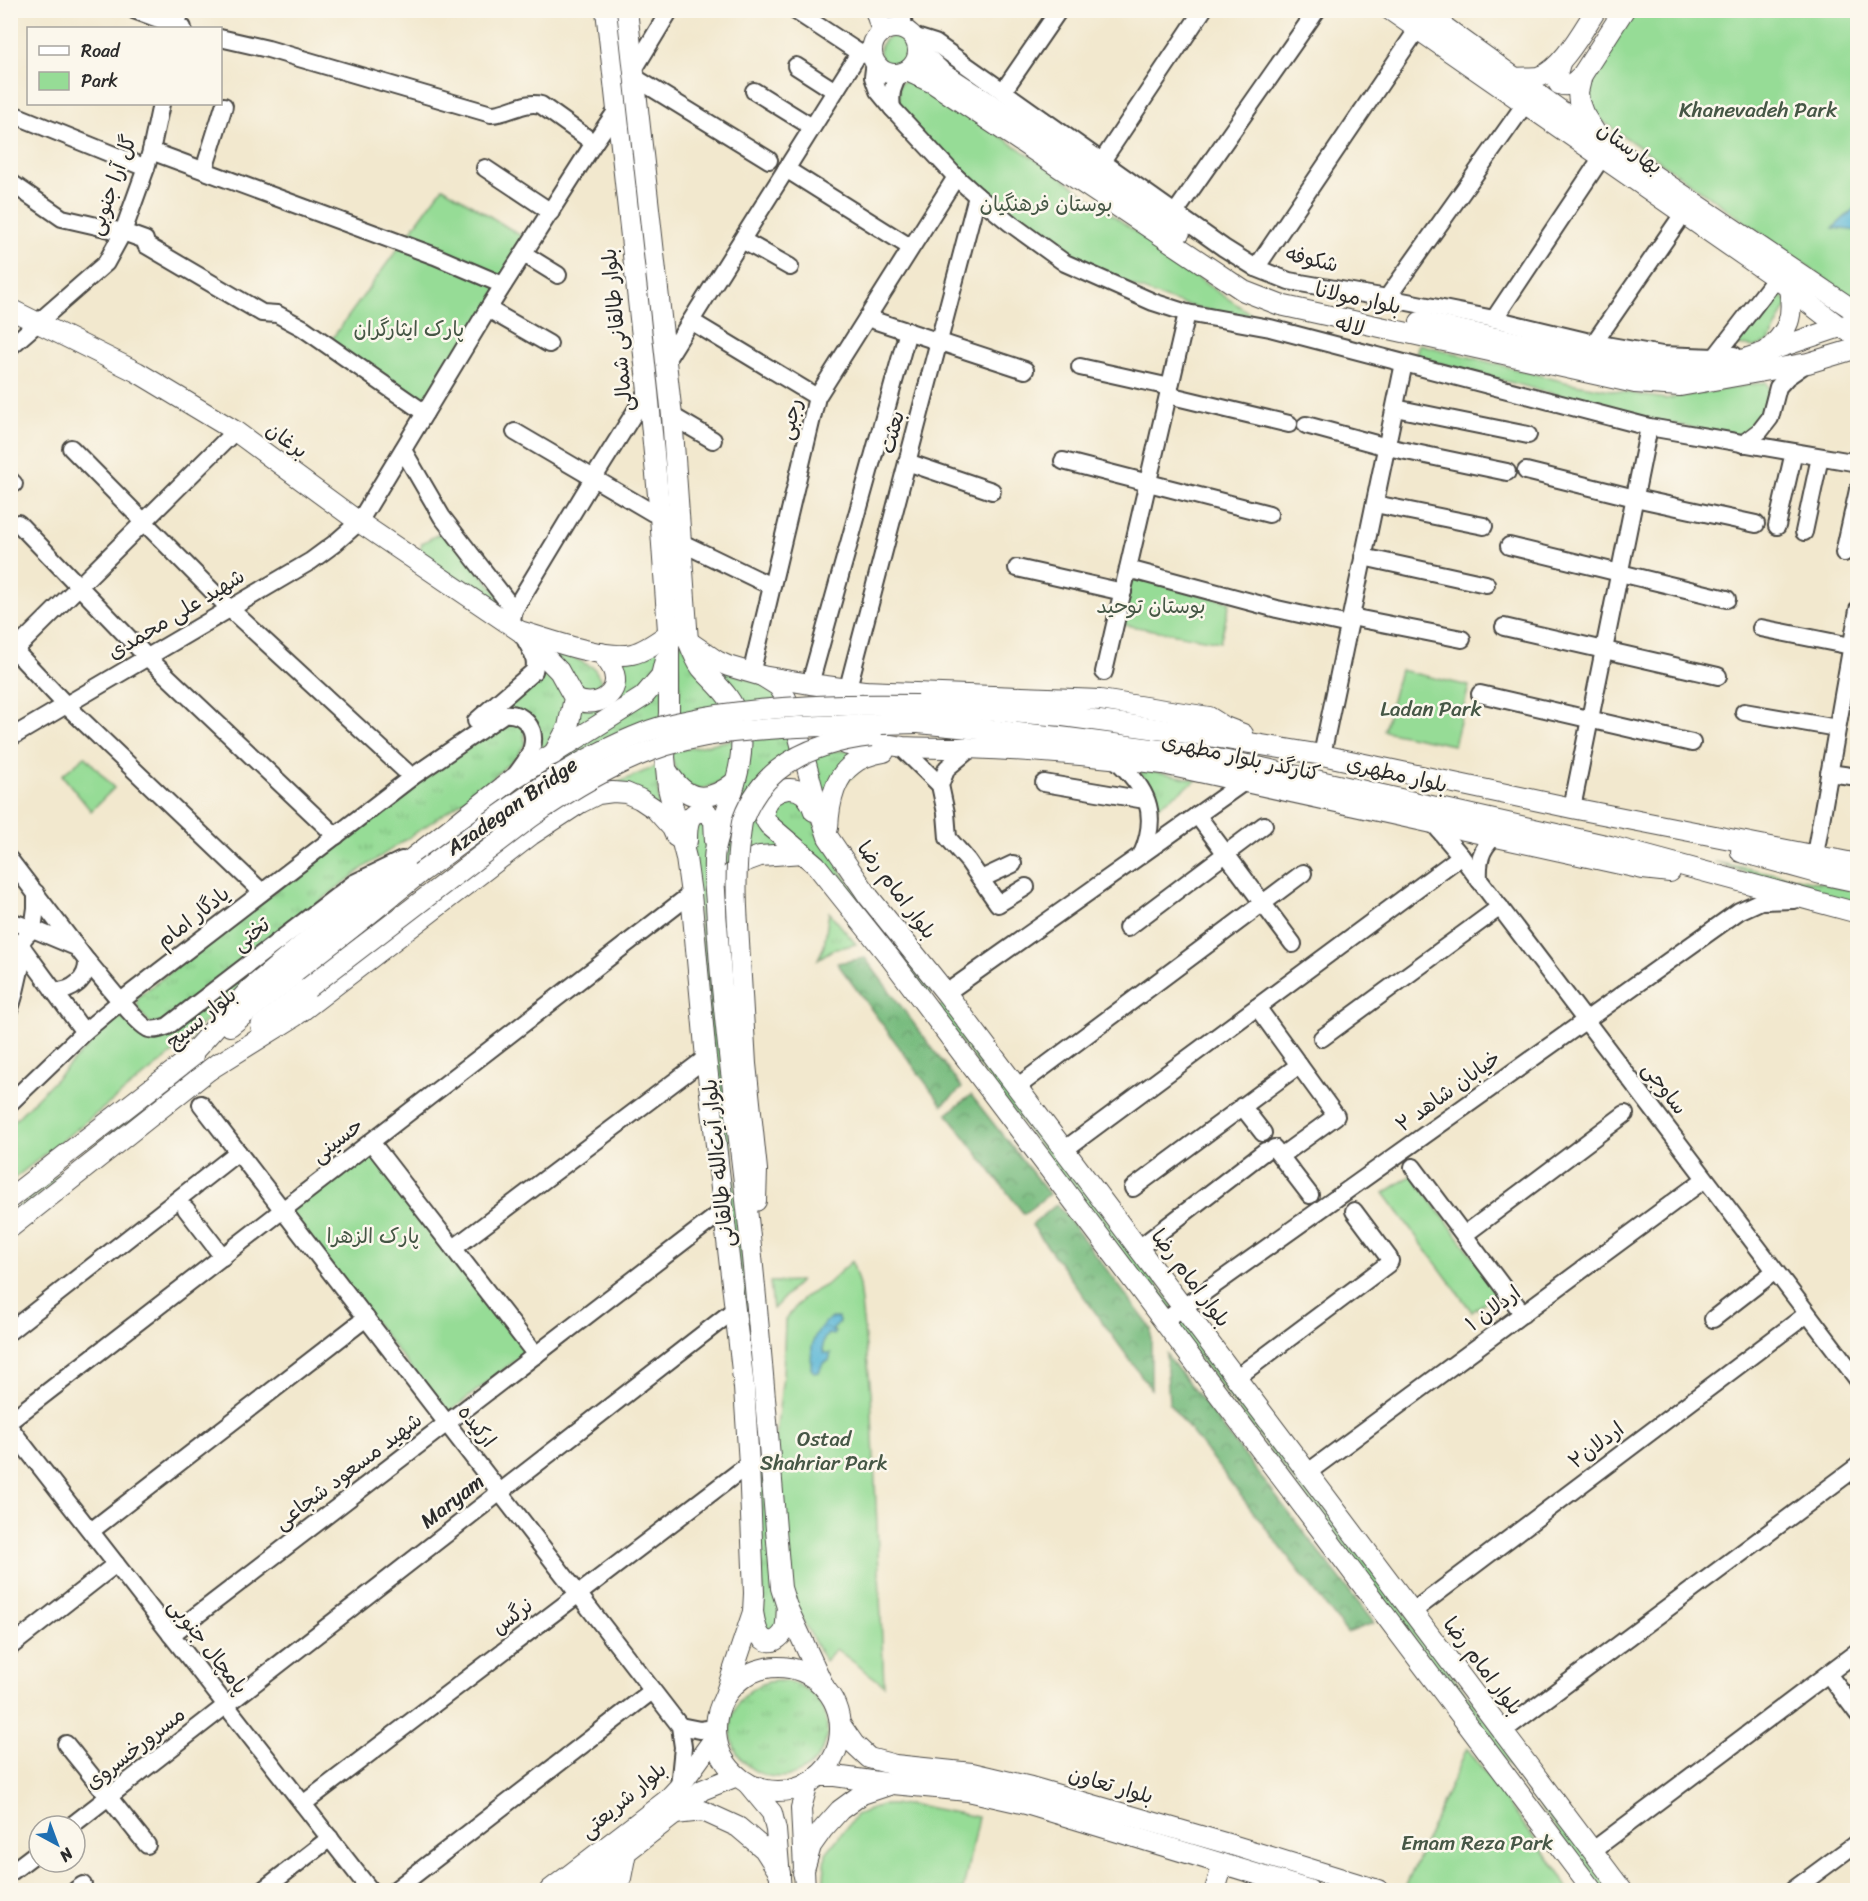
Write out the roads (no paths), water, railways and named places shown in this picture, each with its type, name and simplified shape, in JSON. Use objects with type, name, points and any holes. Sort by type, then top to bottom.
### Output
[{"type":"main road","name":"بلوار طالقانی شمالی","points":[[606,10],[648,392],[660,516],[668,640]]},
{"type":"main road","name":"بلوار طالقانی شمالی","points":[[627,10],[672,416],[688,641]]},
{"type":"main road","points":[[875,10],[890,36],[914,64],[903,72]]},
{"type":"main road","name":"بهارستان","points":[[1390,10],[1425,17],[1514,78],[1683,214],[1782,283],[1852,328]]},
{"type":"main road","points":[[1514,78],[1545,75],[1560,63],[1596,10]]},
{"type":"main road","points":[[1560,63],[1556,78],[1559,84],[1570,85],[1582,75],[1624,10]]},
{"type":"main road","name":"بهارستان","points":[[1425,17],[1525,104],[1601,148],[1857,313]]},
{"type":"main road","name":"بلوار مولانا","points":[[1852,328],[1767,351],[1730,364],[1679,372],[1638,368],[1284,293],[1250,280],[890,36],[885,72],[916,74],[933,83],[1244,291],[1280,305],[1635,383],[1680,386],[1808,363],[1857,348]]},
{"type":"main road","points":[[1582,75],[1578,92],[1579,102],[1601,148]]},
{"type":"main road","points":[[1767,351],[1780,339],[1789,323],[1792,306],[1782,283]]},
{"type":"main road","name":"برغان","points":[[10,309],[136,372],[235,431],[359,522],[515,622],[601,653],[631,654],[668,640]]},
{"type":"main road","name":"برغان","points":[[515,622],[559,671],[574,698]]},
{"type":"main road","points":[[184,1062],[250,989],[312,936],[507,784],[643,697],[661,676],[668,640]]},
{"type":"main road","name":"بلوار آیت‌الله طالقانی","points":[[668,640],[669,713],[666,770],[686,858],[691,894],[706,1058],[744,1388],[749,1464],[753,1612],[724,1698]]},
{"type":"main road","points":[[688,641],[717,661],[757,673],[857,686],[1100,700],[1209,717],[1225,728],[1284,748]]},
{"type":"main road","name":"بلوار آیت‌الله طالقانی","points":[[688,641],[697,662],[723,690],[738,718],[742,743],[740,763],[715,852],[719,956],[754,1275],[780,1588],[825,1689]]},
{"type":"main road","points":[[553,755],[568,727],[574,698],[580,702],[594,704],[610,694],[615,676],[601,653]]},
{"type":"main road","name":"بلوار امام رضا","points":[[757,673],[778,686],[786,698],[828,837],[869,897],[946,993],[1622,1890]]},
{"type":"main road","points":[[857,686],[851,694],[842,699],[836,709],[834,721],[836,734],[846,745],[882,744],[901,747]]},
{"type":"main road","name":"Azadegan Bridge","points":[[420,873],[545,783],[612,746],[671,723],[733,712],[859,705],[918,714]]},
{"type":"main road","points":[[754,1275],[757,1170],[746,1064],[736,870],[742,820],[753,800],[773,774],[796,757],[824,744],[883,735],[918,714]]},
{"type":"main road","name":"بلوار مطهری","points":[[918,714],[1064,716],[1284,748],[1857,864]]},
{"type":"main road","name":"بلوار مطهری","points":[[918,714],[1201,756],[1610,846],[1857,913]]},
{"type":"main road","name":"Azadegan Bridge","points":[[308,988],[530,818],[564,795],[623,762],[651,750],[708,736],[918,714]]},
{"type":"main road","points":[[828,837],[829,805],[842,775],[852,764],[867,756],[901,747]]},
{"type":"main road","name":"کنارگذر بلوار مطهری","points":[[901,747],[971,748],[1114,758],[1163,764],[1642,869],[1681,873],[1708,872]]},
{"type":"main road","points":[[666,770],[676,785],[686,793],[695,796],[716,794],[735,782]]},
{"type":"main road","points":[[507,784],[494,795],[490,803],[490,821],[495,829],[510,838],[531,835]]},
{"type":"main road","points":[[828,837],[804,795],[791,789],[782,790],[766,802],[765,821],[803,853],[831,882],[891,959],[1585,1886]]},
{"type":"main road","points":[[209,1070],[294,1017],[531,835],[580,802],[598,794],[626,793],[655,808],[672,828],[686,858]]},
{"type":"main road","points":[[686,858],[688,822],[691,815],[699,811],[706,812],[714,820],[715,852]]},
{"type":"main road","points":[[1660,825],[1760,857],[1857,882]]},
{"type":"main road","points":[[424,848],[449,840],[466,847],[475,864],[475,873],[468,885]]},
{"type":"main road","points":[[716,903],[728,879],[741,863],[760,856],[803,853]]},
{"type":"main road","name":"بلوار بسیج","points":[[10,1198],[420,873]]},
{"type":"main road","points":[[1825,904],[1857,908]]},
{"type":"main road","name":"بلوار بسیج","points":[[10,1228],[308,988]]},
{"type":"main road","points":[[753,1612],[761,1637],[772,1641],[778,1638],[785,1629],[787,1608]]},
{"type":"main road","points":[[743,1780],[760,1788],[778,1791],[796,1788],[813,1780],[828,1766],[835,1753],[840,1724],[835,1706],[825,1689],[813,1678],[798,1670],[781,1667],[764,1668],[748,1674],[734,1684],[718,1712],[716,1732],[719,1751],[727,1765],[772,1813],[781,1882]]},
{"type":"main road","points":[[840,1724],[854,1744],[869,1758],[863,1760],[858,1769],[859,1775],[865,1780]]},
{"type":"main road","name":"بلوار شریعتی","points":[[550,1890],[667,1800],[684,1781],[716,1732]]},
{"type":"main road","name":"بلوار تعاون","points":[[869,1758],[895,1765],[972,1773],[1031,1787],[1378,1890]]},
{"type":"main road","points":[[684,1781],[695,1775],[701,1779],[702,1790]]},
{"type":"main road","name":"بلوار تعاون","points":[[813,1780],[835,1776],[968,1791],[1026,1804],[1309,1890]]},
{"type":"main road","name":"بلوار شریعتی","points":[[577,1890],[675,1815],[702,1790],[743,1780]]},
{"type":"main road","points":[[804,1882],[801,1808],[813,1780]]},
{"type":"main road","points":[[804,1882],[812,1846],[840,1810],[862,1794],[893,1784]]},
{"type":"main road","points":[[675,1815],[703,1811],[738,1827],[764,1849],[781,1882]]},
{"type":"main road","points":[[776,1836],[783,1824],[789,1822],[795,1824],[802,1833]]},
{"type":"main road","points":[[604,1890],[621,1878],[626,1852]]},
{"type":"main road","points":[[1215,1890],[1223,1864]]},
{"type":"street","points":[[134,10],[179,24]]},
{"type":"street","points":[[670,10],[634,74],[769,160]]},
{"type":"street","name":"شکوفه","points":[[794,10],[890,36],[935,43],[1224,248],[1256,268],[1289,280],[1494,319],[1594,343],[1662,355],[1715,357],[1767,351]]},
{"type":"street","points":[[1004,90],[1059,10]]},
{"type":"street","points":[[1102,161],[1203,10]]},
{"type":"street","points":[[1175,213],[1317,10]]},
{"type":"street","points":[[1256,268],[1425,17]]},
{"type":"street","points":[[665,362],[856,58],[890,36]]},
{"type":"street","name":"لاله","points":[[890,36],[873,77],[875,85],[892,108],[956,177],[1010,223],[1065,263],[1153,302],[1187,313],[1270,328],[1649,427],[1857,463]]},
{"type":"street","points":[[222,38],[491,114],[499,114],[533,102],[541,105],[594,143]]},
{"type":"street","points":[[796,66],[835,91]]},
{"type":"street","points":[[892,108],[890,99],[892,89],[903,72]]},
{"type":"street","points":[[754,91],[812,127]]},
{"type":"street","points":[[1387,298],[1525,104]]},
{"type":"street","name":"گل آرا جنوبی","points":[[10,346],[106,263],[123,232],[146,168],[161,105]]},
{"type":"street","points":[[204,170],[224,106]]},
{"type":"street","name":"شهید علی محمدی","points":[[10,738],[311,561],[359,522],[503,285],[617,111]]},
{"type":"street","points":[[10,113],[146,168]]},
{"type":"street","points":[[1494,319],[1601,148]]},
{"type":"street","points":[[151,151],[435,256],[503,285]]},
{"type":"street","points":[[485,168],[551,212]]},
{"type":"street","points":[[786,170],[910,247]]},
{"type":"street","name":"رجبی","points":[[757,673],[771,586],[817,397],[956,177]]},
{"type":"street","points":[[10,182],[62,218],[123,232],[145,240],[146,245],[262,313],[277,314],[328,344],[425,413]]},
{"type":"street","name":"بعثت","points":[[857,686],[908,462],[977,196]]},
{"type":"street","points":[[1594,343],[1683,214]]},
{"type":"street","points":[[742,240],[790,267]]},
{"type":"street","points":[[524,254],[558,275]]},
{"type":"street","points":[[1715,357],[1782,283]]},
{"type":"street","points":[[488,309],[549,344]]},
{"type":"street","points":[[1104,672],[1187,313]]},
{"type":"street","points":[[867,318],[1025,370]]},
{"type":"street","points":[[691,321],[817,397]]},
{"type":"street","points":[[813,673],[908,331]]},
{"type":"street","points":[[1322,755],[1404,363]]},
{"type":"street","points":[[1743,444],[1770,418],[1778,387],[1787,377],[1808,363]]},
{"type":"street","points":[[1080,367],[1289,424]]},
{"type":"street","points":[[515,622],[593,479],[648,392]]},
{"type":"street","points":[[1395,408],[1528,435]]},
{"type":"street","points":[[672,416],[713,440]]},
{"type":"street","points":[[1306,425],[1386,447],[1507,472]]},
{"type":"street","points":[[1572,808],[1649,427]]},
{"type":"street","points":[[235,431],[12,650],[66,705],[262,892]]},
{"type":"street","points":[[515,432],[653,513]]},
{"type":"street","points":[[71,448],[229,608],[412,777]]},
{"type":"street","points":[[403,450],[442,517],[515,622],[534,655],[536,663],[534,671],[412,777]]},
{"type":"street","points":[[1777,526],[1794,452]]},
{"type":"street","points":[[1804,532],[1820,457]]},
{"type":"street","points":[[1063,461],[1269,514]]},
{"type":"street","points":[[908,462],[992,491]]},
{"type":"street","points":[[1526,471],[1635,498],[1756,524]]},
{"type":"street","points":[[1844,554],[1857,490]]},
{"type":"street","points":[[1375,504],[1484,526]]},
{"type":"street","points":[[18,523],[147,657],[336,836]]},
{"type":"street","points":[[680,542],[771,586]]},
{"type":"street","points":[[1509,546],[1727,599]]},
{"type":"street","points":[[1364,557],[1486,584]]},
{"type":"street","points":[[1017,568],[1122,592]]},
{"type":"street","points":[[1128,569],[1266,606],[1462,639]]},
{"type":"street","points":[[1815,855],[1837,728],[1850,702],[1851,646],[1857,616]]},
{"type":"street","points":[[1504,627],[1718,676]]},
{"type":"street","points":[[1761,628],[1851,646]]},
{"type":"street","points":[[1480,694],[1692,743]]},
{"type":"street","points":[[1744,712],[1837,728]]},
{"type":"street","points":[[412,777],[498,717],[510,714],[520,715],[531,730],[533,746],[530,755],[507,784]]},
{"type":"street","points":[[901,747],[940,785],[948,838],[998,904],[1026,887]]},
{"type":"street","points":[[940,785],[947,768],[971,748]]},
{"type":"street","points":[[1114,758],[1137,781],[1149,812],[1150,824],[1142,854]]},
{"type":"street","points":[[1829,773],[1857,777]]},
{"type":"street","name":"یادگار امام","points":[[10,1103],[84,1032],[121,1001],[412,777]]},
{"type":"street","points":[[946,993],[1244,782]]},
{"type":"street","points":[[1044,783],[1145,800]]},
{"type":"street","points":[[1197,815],[1293,944]]},
{"type":"street","name":"ساوجی","points":[[1434,824],[1500,907],[1857,1380]]},
{"type":"street","points":[[1127,928],[1264,825]]},
{"type":"street","points":[[1479,880],[1478,865],[1481,853],[1494,837]]},
{"type":"street","name":"تختی","points":[[10,860],[137,1022],[151,1029],[168,1026],[354,883],[424,848]]},
{"type":"street","points":[[1064,1150],[1461,856]]},
{"type":"street","points":[[981,879],[1013,864]]},
{"type":"street","points":[[1017,1087],[1303,873]]},
{"type":"street","points":[[1736,879],[1746,887],[1747,896],[1739,911]]},
{"type":"street","points":[[26,954],[22,941],[33,929],[36,894]]},
{"type":"street","name":"حسینی","points":[[10,1421],[691,894]]},
{"type":"street","name":"خیابان شاهد ۲","points":[[1164,1322],[1739,911],[1761,901],[1804,900]]},
{"type":"street","points":[[1322,1038],[1500,907]]},
{"type":"street","points":[[10,921],[76,947]]},
{"type":"street","points":[[10,939],[39,969],[84,1032]]},
{"type":"street","points":[[10,1008],[26,954]]},
{"type":"street","points":[[54,991],[64,991],[73,987],[86,973],[87,961]]},
{"type":"street","points":[[1138,1248],[1270,1147],[1336,1116],[1257,1007]]},
{"type":"street","points":[[454,1248],[706,1058]]},
{"type":"street","points":[[1133,1188],[1299,1065]]},
{"type":"street","name":"ارکیده","points":[[201,1104],[680,1726]]},
{"type":"street","points":[[1242,1106],[1270,1147],[1310,1195]]},
{"type":"street","points":[[1464,1235],[1625,1114]]},
{"type":"street","points":[[371,1142],[536,1355]]},
{"type":"street","points":[[10,1331],[238,1152]]},
{"type":"street","points":[[1413,1167],[1522,1314]]},
{"type":"street","name":"اردلان ۱","points":[[1307,1473],[1705,1179]]},
{"type":"street","points":[[186,1209],[223,1257]]},
{"type":"street","points":[[1236,1378],[1388,1264],[1390,1261],[1354,1210]]},
{"type":"street","name":"شهید مسعود شجاعی","points":[[171,1635],[723,1211]]},
{"type":"street","points":[[1713,1319],[1775,1272]]},
{"type":"street","name":"Maryam","points":[[226,1706],[734,1310]]},
{"type":"street","name":"اردلان۲","points":[[1412,1611],[1807,1314]]},
{"type":"street","points":[[91,1532],[366,1318]]},
{"type":"street","name":"پامچال جنوبی","points":[[10,1428],[370,1890]]},
{"type":"street","name":"نرگس","points":[[303,1804],[749,1464]]},
{"type":"street","points":[[1502,1732],[1857,1466]]},
{"type":"street","points":[[10,1647],[116,1564]]},
{"type":"street","points":[[1592,1851],[1857,1651]]},
{"type":"street","points":[[1828,1674],[1857,1714]]},
{"type":"street","points":[[395,1890],[652,1691]]},
{"type":"street","name":"مسرورخسروی","points":[[87,1814],[226,1706]]},
{"type":"street","points":[[684,1781],[680,1726],[716,1732]]},
{"type":"street","points":[[66,1744],[147,1845]]},
{"type":"street","points":[[263,1890],[330,1838]]},
{"type":"street","points":[[1793,1890],[1857,1842]]},
{"type":"street","points":[[10,1874],[27,1861]]},
{"type":"water","points":[[1857,206],[1857,231],[1833,228]]},
{"type":"water","points":[[831,1318],[838,1318],[839,1322],[832,1331],[835,1332],[833,1335],[828,1334],[823,1343],[824,1353],[831,1353],[829,1361],[823,1363],[819,1372],[815,1373],[811,1369],[813,1340],[819,1329]]},
{"type":"park label","name":"Khanevadeh Park","points":[[1758,110]]},
{"type":"park label","name":"بوستان فرهنگیان","points":[[1046,204]]},
{"type":"park label","name":"پارک ایثارگران","points":[[409,329]]},
{"type":"park label","name":"بوستان توحید","points":[[1151,606]]},
{"type":"park label","name":"Ladan Park","points":[[1431,709]]},
{"type":"park label","name":"پارک الزهرا","points":[[373,1236]]},
{"type":"park label","name":"Ostad Shahriar Park","points":[[824,1451]]},
{"type":"park label","name":"Emam Reza Park","points":[[1477,1843]]}]
